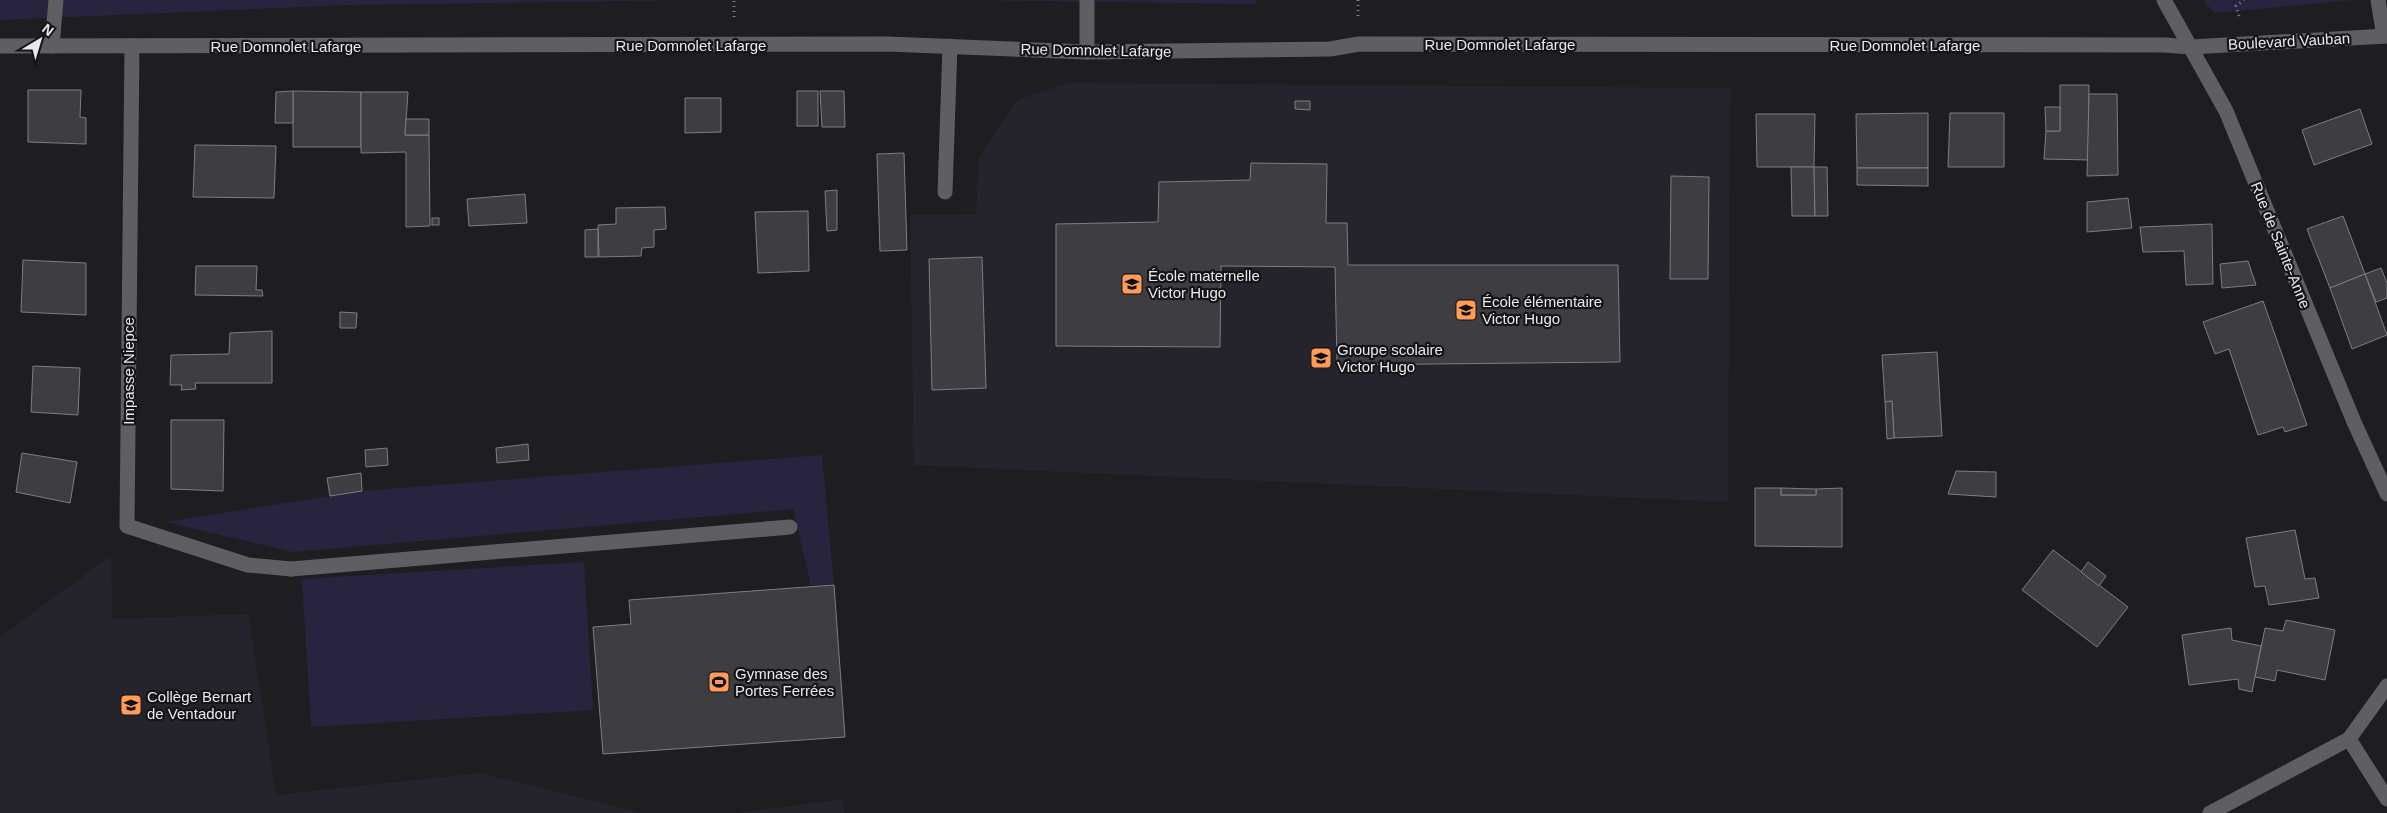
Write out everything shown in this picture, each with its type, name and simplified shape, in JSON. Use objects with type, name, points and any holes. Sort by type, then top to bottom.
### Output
[{"type":"street","points":[[52,46],[56,0]]},
{"type":"street","points":[[1087,0],[1088,52]]},
{"type":"street","name":"Rue de Sainte-Anne","points":[[2164,0],[2226,111],[2354,422],[2387,494]]},
{"type":"street","points":[[2378,0],[2386,36]]},
{"type":"street","name":"Boulevard Vauban","points":[[2191,48],[2386,36]]},
{"type":"street","name":"Rue Domnolet Lafarge","points":[[0,46],[868,44],[1088,52],[1330,49],[1359,44],[2164,45],[2191,48]]},
{"type":"street","name":"Impasse Niepce","points":[[132,46],[127,526],[248,565],[291,569],[790,527]]},
{"type":"street","points":[[945,192],[950,46]]},
{"type":"street","points":[[2210,813],[2349,739],[2387,686]]},
{"type":"street","points":[[2349,739],[2387,798]]},
{"type":"shaded area","points":[[0,0],[692,0],[348,5],[0,20]]},
{"type":"shaded area","points":[[966,0],[1256,0],[1256,4]]},
{"type":"shaded area","points":[[2203,0],[2354,0],[2215,13]]},
{"type":"shaded area","name":"Groupe scolaire Victor Hugo","points":[[1069,83],[1730,88],[1728,502],[914,465],[910,215],[976,214],[979,158],[1017,100]]},
{"type":"shaded area","points":[[822,455],[834,584],[811,586],[793,509],[293,552],[165,522],[362,491]]},
{"type":"shaded area","name":"Collège Bernart de Ventadour","points":[[111,556],[112,619],[248,614],[276,795],[480,773],[641,813],[0,813],[0,637]]},
{"type":"shaded area","points":[[584,562],[593,710],[311,727],[302,579]]},
{"type":"shaded area","points":[[843,799],[844,813],[738,813]]},
{"type":"building","points":[[2060,85],[2089,85],[2089,160],[2044,159],[2046,131],[2060,131]]},
{"type":"building","points":[[28,90],[81,90],[80,117],[86,118],[86,144],[28,142]]},
{"type":"building","points":[[293,91],[361,92],[361,147],[293,147]]},
{"type":"building","points":[[293,91],[293,123],[275,123],[276,92]]},
{"type":"building","points":[[797,91],[818,91],[818,126],[797,126]]},
{"type":"building","points":[[820,91],[844,91],[845,127],[822,127]]},
{"type":"building","points":[[361,92],[408,92],[405,135],[429,135],[430,226],[406,227],[406,152],[361,153]]},
{"type":"building","points":[[2089,94],[2117,94],[2118,175],[2087,176]]},
{"type":"building","points":[[685,98],[721,98],[721,132],[685,133]]},
{"type":"building","points":[[1295,101],[1310,101],[1310,110],[1295,109]]},
{"type":"building","points":[[2045,107],[2060,107],[2060,131],[2046,131]]},
{"type":"building","points":[[2360,109],[2372,144],[2314,165],[2302,130]]},
{"type":"building","points":[[1928,113],[1928,168],[1857,168],[1856,114]]},
{"type":"building","points":[[1950,113],[2004,113],[2004,167],[1948,167]]},
{"type":"building","points":[[1756,114],[1815,114],[1814,167],[1757,167]]},
{"type":"building","points":[[406,119],[429,119],[429,135],[405,135]]},
{"type":"building","points":[[195,145],[276,146],[274,198],[193,197]]},
{"type":"building","points":[[904,153],[907,250],[880,251],[877,154]]},
{"type":"building","points":[[1251,163],[1327,164],[1326,223],[1347,223],[1348,265],[1618,265],[1620,362],[1337,365],[1335,267],[1221,266],[1220,347],[1056,346],[1056,224],[1158,222],[1159,182],[1250,180]]},
{"type":"building","points":[[1791,167],[1814,167],[1815,216],[1792,216]]},
{"type":"building","points":[[1814,167],[1827,167],[1828,216],[1815,216]]},
{"type":"building","points":[[1857,168],[1928,168],[1928,186],[1857,185]]},
{"type":"building","points":[[1671,176],[1709,177],[1708,279],[1670,279]]},
{"type":"building","points":[[837,190],[837,230],[827,231],[825,191]]},
{"type":"building","points":[[525,194],[527,223],[469,226],[467,199]]},
{"type":"building","points":[[2128,198],[2132,228],[2087,232],[2087,202]]},
{"type":"building","points":[[665,207],[666,229],[654,230],[654,247],[642,248],[641,256],[599,257],[598,225],[616,224],[616,208]]},
{"type":"building","points":[[808,211],[809,271],[758,273],[755,212]]},
{"type":"building","points":[[2343,216],[2365,274],[2330,288],[2307,229]]},
{"type":"building","points":[[432,218],[439,218],[439,225],[432,225]]},
{"type":"building","points":[[2212,224],[2213,284],[2186,285],[2184,251],[2143,252],[2140,227]]},
{"type":"building","points":[[598,229],[598,257],[585,257],[585,230]]},
{"type":"building","points":[[982,257],[986,388],[932,390],[929,259]]},
{"type":"building","points":[[23,260],[86,263],[86,315],[21,312]]},
{"type":"building","points":[[2248,261],[2256,285],[2222,288],[2220,264]]},
{"type":"building","points":[[196,266],[257,266],[256,290],[262,290],[263,296],[195,295]]},
{"type":"building","points":[[2381,268],[2387,283],[2387,298],[2376,302],[2365,274]]},
{"type":"building","points":[[2365,274],[2387,335],[2352,349],[2330,288]]},
{"type":"building","points":[[2263,301],[2307,425],[2285,432],[2283,427],[2258,435],[2229,349],[2215,354],[2203,322]]},
{"type":"building","points":[[340,312],[357,313],[356,328],[340,328]]},
{"type":"building","points":[[272,331],[272,383],[195,383],[196,389],[181,390],[182,385],[170,385],[171,355],[229,354],[230,333]]},
{"type":"building","points":[[1937,352],[1942,436],[1894,438],[1892,401],[1885,402],[1882,355]]},
{"type":"building","points":[[33,366],[80,368],[78,415],[31,412]]},
{"type":"building","points":[[1892,401],[1894,438],[1887,439],[1885,402]]},
{"type":"building","points":[[171,420],[224,420],[223,491],[171,489]]},
{"type":"building","points":[[528,444],[529,460],[497,463],[496,448]]},
{"type":"building","points":[[387,448],[388,465],[366,467],[365,450]]},
{"type":"building","points":[[22,453],[77,462],[70,503],[16,492]]},
{"type":"building","points":[[1956,471],[1996,472],[1996,497],[1948,494]]},
{"type":"building","points":[[361,473],[362,491],[330,496],[327,478]]},
{"type":"building","points":[[1755,488],[1781,488],[1781,495],[1816,495],[1816,489],[1842,488],[1842,547],[1755,546]]},
{"type":"building","points":[[1781,488],[1816,489],[1816,495],[1781,495]]},
{"type":"building","points":[[2295,530],[2305,579],[2315,578],[2319,598],[2269,605],[2265,586],[2255,587],[2246,538]]},
{"type":"building","points":[[2053,550],[2128,607],[2097,647],[2022,590]]},
{"type":"building","points":[[2088,562],[2106,576],[2099,586],[2081,572]]},
{"type":"building","name":"Gymnase des Portes Ferrées","points":[[834,585],[845,737],[603,754],[593,627],[631,624],[629,600]]},
{"type":"building","points":[[2286,620],[2335,630],[2325,680],[2277,670],[2275,681],[2255,677],[2265,628],[2283,631]]},
{"type":"building","points":[[2231,628],[2232,640],[2261,646],[2252,692],[2239,689],[2238,679],[2189,685],[2182,635]]},
{"type":"place","name":"École maternelle Victor Hugo","points":[[1132,284]]},
{"type":"place","name":"École élémentaire Victor Hugo","points":[[1466,310]]},
{"type":"place","name":"Groupe scolaire Victor Hugo","points":[[1321,358]]},
{"type":"place","name":"Gymnase des Portes Ferrées","points":[[719,682]]},
{"type":"place","name":"Collège Bernart de Ventadour","points":[[131,705]]}]
